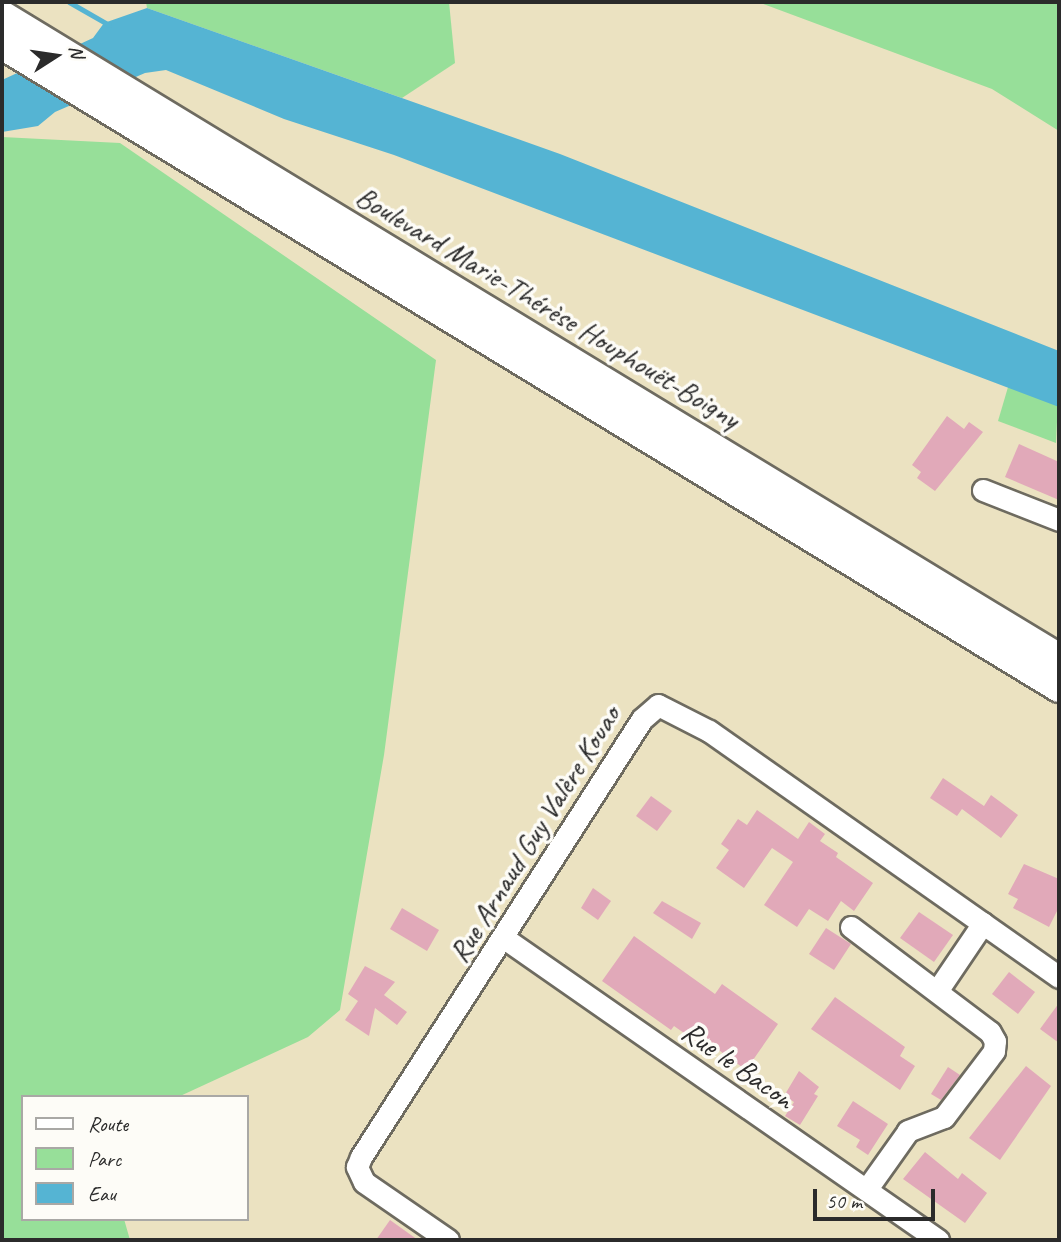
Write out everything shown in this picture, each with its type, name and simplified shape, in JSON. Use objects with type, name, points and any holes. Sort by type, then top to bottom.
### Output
[{"type":"main road","name":"Boulevard Marie-Thérèse Houphouët-Boigny","points":[[2,15],[52,46],[105,99],[1059,688]]},
{"type":"main road","name":"Boulevard Marie-Thérèse Houphouët-Boigny","points":[[10,50],[105,99],[1059,658]]},
{"type":"main road","points":[[1002,653],[1059,709]]},
{"type":"street","points":[[983,489],[1059,520]]},
{"type":"street","name":"Rue Arnaud Guy Valère Kouao","points":[[448,1240],[364,1182],[357,1167],[642,719],[658,705],[709,731],[1059,977]]},
{"type":"street","points":[[937,990],[983,923]]},
{"type":"street","points":[[851,928],[990,1032],[993,1051],[944,1117],[908,1131],[866,1190]]},
{"type":"street","name":"Rue le Bacon","points":[[504,938],[938,1240]]},
{"type":"green space","points":[[146,2],[449,2],[455,63],[402,98],[147,8]]},
{"type":"green space","points":[[758,2],[1059,2],[1059,131],[992,89]]},
{"type":"green space","points":[[2,137],[120,143],[436,360],[384,755],[340,1010],[308,1037],[182,1095],[21,1095],[21,1221],[125,1221],[130,1240],[2,1240]]},
{"type":"green space","points":[[1016,360],[1059,378],[1056,443],[998,421]]},
{"type":"water","points":[[147,8],[560,154],[1059,351],[1059,407],[394,155],[284,119],[166,70],[145,73],[55,112],[38,126],[2,132],[2,80],[93,38],[104,23]]},
{"type":"building","points":[[947,416],[964,429],[969,422],[983,432],[935,491],[917,478],[921,472],[912,465]]},
{"type":"building","points":[[1019,444],[1059,462],[1059,500],[1005,477]]},
{"type":"building","points":[[943,778],[984,806],[991,795],[1018,815],[1001,838],[962,809],[957,816],[930,798]]},
{"type":"building","points":[[651,796],[672,811],[657,831],[636,816]]},
{"type":"building","points":[[757,810],[798,839],[809,822],[825,834],[820,841],[838,853],[836,857],[873,883],[854,911],[841,901],[828,921],[809,909],[797,927],[764,905],[793,862],[772,848],[744,888],[716,868],[729,850],[721,844],[738,819],[747,825]]},
{"type":"building","points":[[1024,864],[1059,879],[1059,907],[1049,927],[1013,908],[1018,899],[1008,894]]},
{"type":"building","points":[[593,888],[611,901],[598,920],[581,908]]},
{"type":"building","points":[[662,901],[701,923],[692,939],[653,913]]},
{"type":"building","points":[[402,908],[439,930],[427,951],[390,929]]},
{"type":"building","points":[[919,912],[953,935],[934,962],[900,938]]},
{"type":"building","points":[[826,928],[851,944],[834,970],[809,954]]},
{"type":"building","points":[[634,936],[715,994],[722,984],[778,1024],[746,1070],[712,1045],[708,1050],[674,1026],[671,1030],[602,981]]},
{"type":"building","points":[[365,966],[395,982],[384,995],[407,1012],[397,1025],[375,1008],[369,1036],[345,1020],[358,1001],[348,994]]},
{"type":"building","points":[[1009,972],[1035,992],[1018,1014],[992,994]]},
{"type":"building","points":[[835,997],[905,1047],[900,1056],[915,1066],[900,1090],[811,1029]]},
{"type":"building","points":[[1059,1003],[1059,1043],[1040,1029]]},
{"type":"building","points":[[1026,1066],[1051,1086],[1000,1160],[969,1138]]},
{"type":"building","points":[[948,1067],[960,1075],[941,1100],[931,1094]]},
{"type":"building","points":[[799,1071],[819,1087],[814,1094],[818,1096],[800,1125],[785,1116],[794,1102],[784,1096]]},
{"type":"building","points":[[853,1101],[888,1124],[868,1155],[856,1147],[860,1140],[837,1126]]},
{"type":"building","points":[[925,1152],[958,1179],[962,1173],[987,1193],[965,1223],[903,1179]]},
{"type":"building","points":[[390,1220],[418,1240],[376,1240]]},
{"type":"waterway","points":[[69,2],[109,25]]}]
